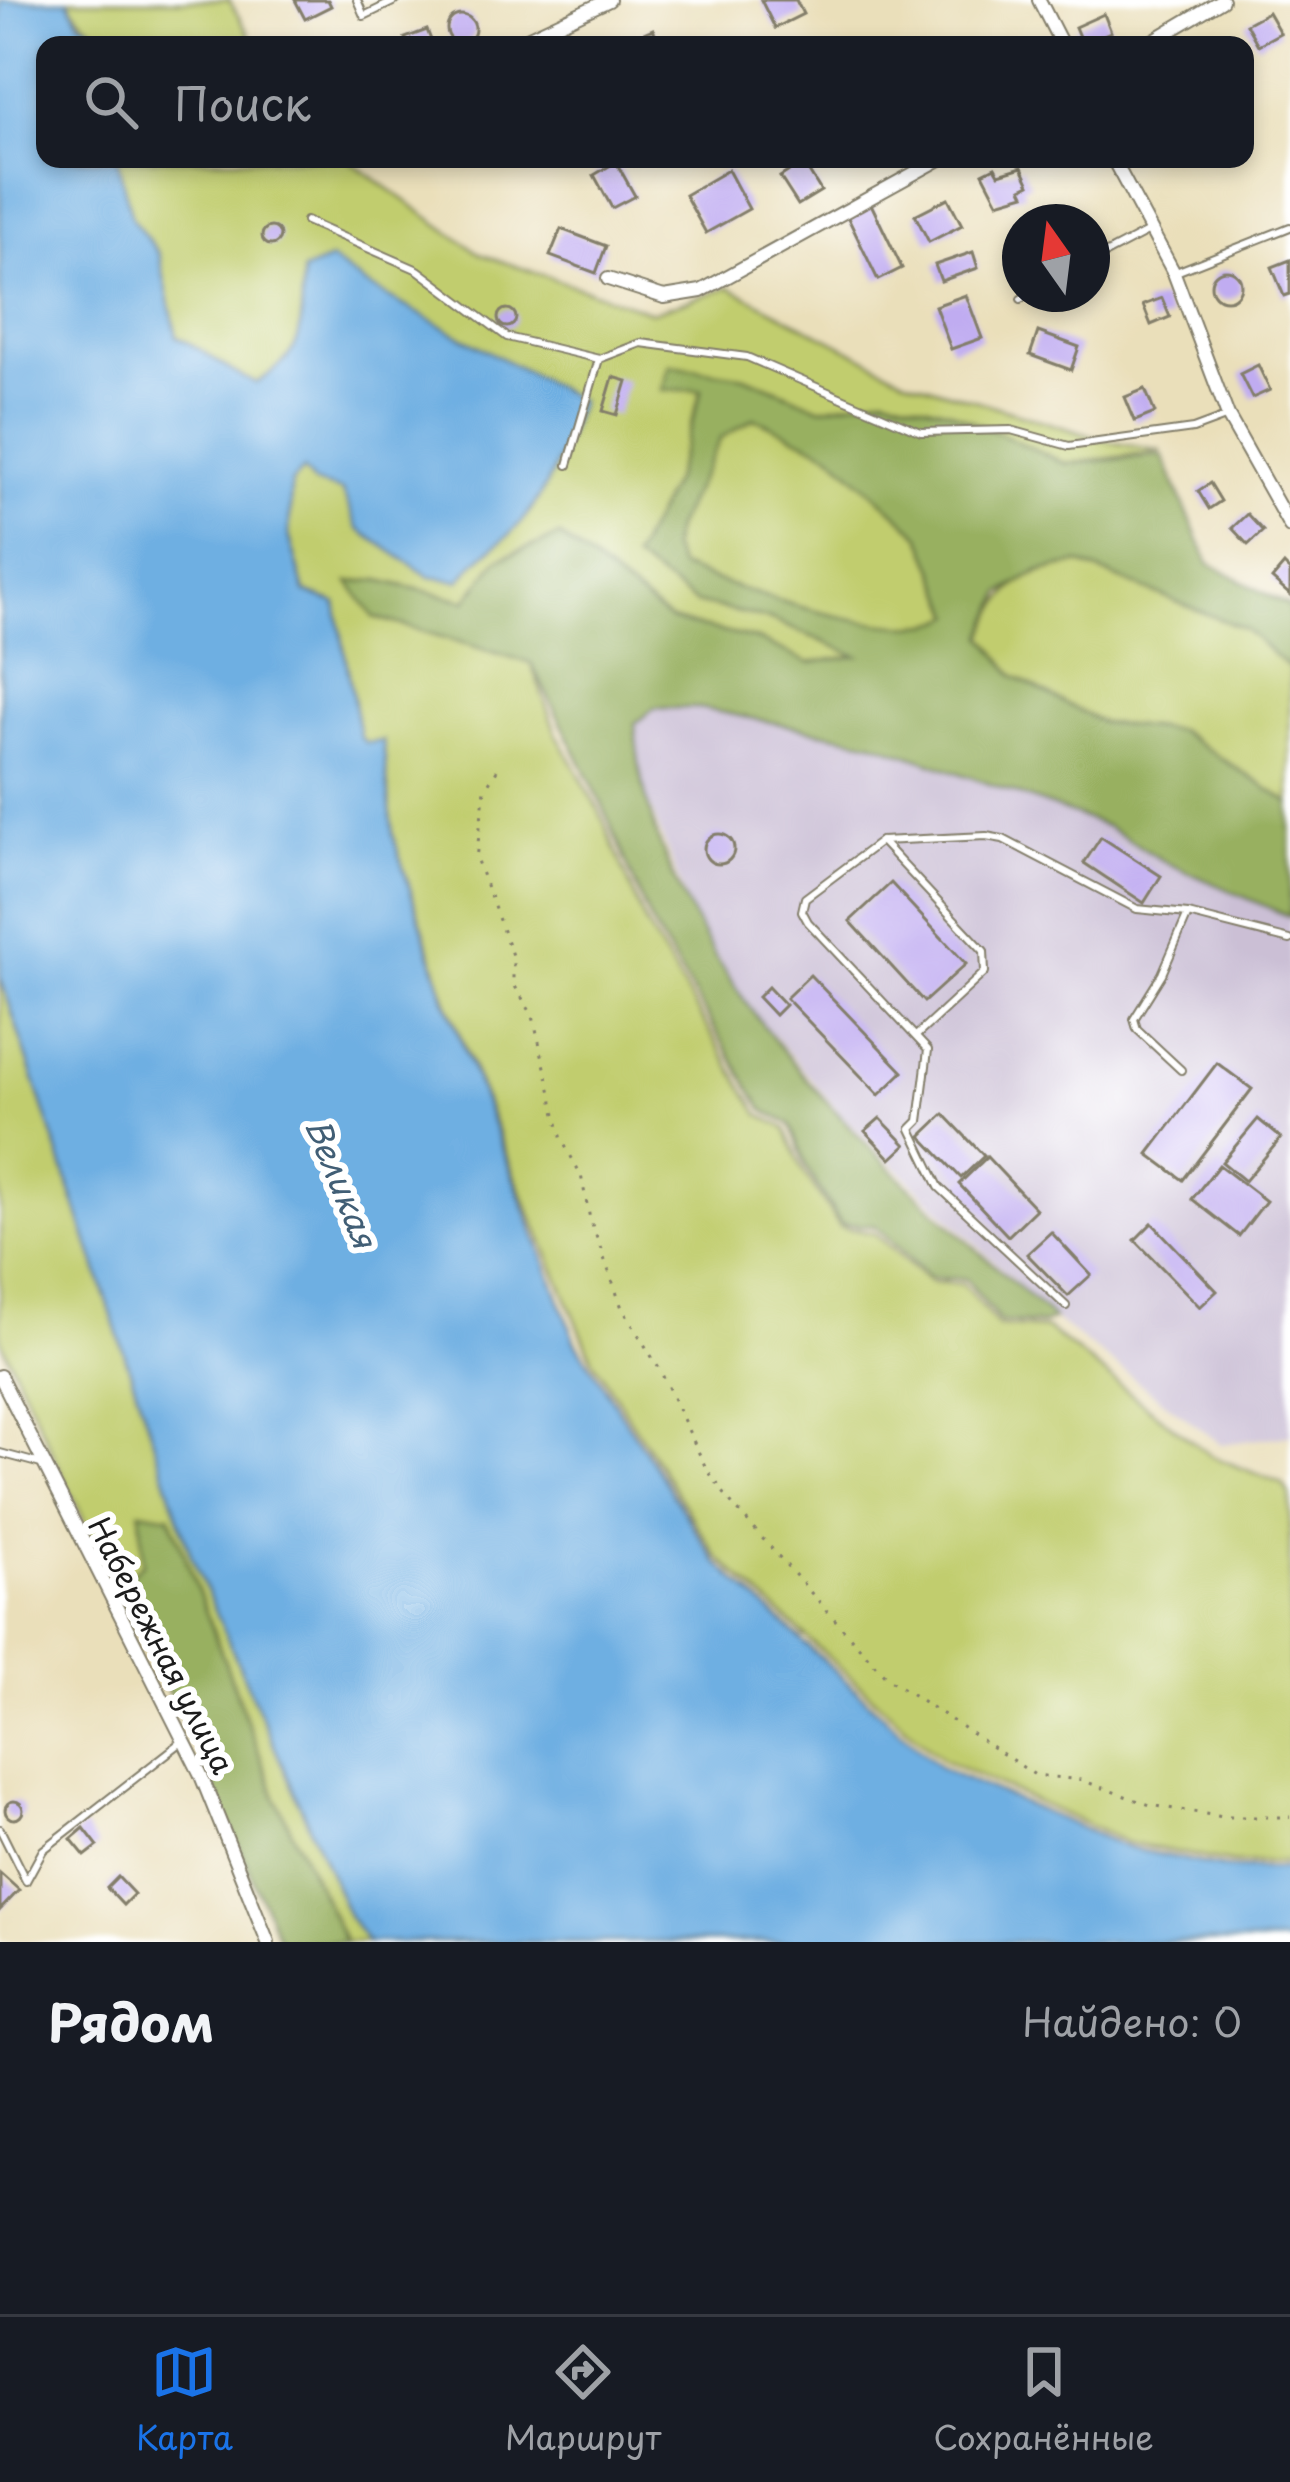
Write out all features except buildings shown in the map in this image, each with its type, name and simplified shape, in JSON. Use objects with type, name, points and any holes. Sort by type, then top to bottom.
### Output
[{"type":"street","points":[[531,36],[609,0]]},
{"type":"street","points":[[1039,0],[1057,36]]},
{"type":"street","points":[[1161,36],[1222,0]]},
{"type":"street","points":[[608,279],[664,297],[701,291],[924,168]]},
{"type":"street","points":[[1118,168],[1174,273],[1228,416],[1290,526]]},
{"type":"street","name":"Набережная улица","points":[[0,1376],[40,1464],[183,1741],[268,1942]]},
{"type":"lane","points":[[357,0],[364,16],[397,0]]},
{"type":"lane","points":[[306,221],[418,271],[507,337],[599,359],[641,343],[747,358],[921,432],[1011,430],[1069,446],[1193,429],[1228,416]]},
{"type":"lane","points":[[1174,273],[1290,227]]},
{"type":"lane","points":[[1110,252],[1154,229]]},
{"type":"lane","points":[[568,465],[599,359]]},
{"type":"lane","points":[[1066,1306],[939,1187],[911,1129],[919,1121],[928,1050],[802,911],[805,898],[881,841],[919,836],[1003,839],[1136,909],[1188,914],[1290,940]]},
{"type":"lane","points":[[881,841],[984,951],[987,962],[985,972],[917,1035]]},
{"type":"lane","points":[[1181,1070],[1137,1029],[1134,1019],[1162,974],[1188,914]]},
{"type":"lane","points":[[0,1453],[40,1464]]},
{"type":"lane","points":[[0,1829],[26,1881],[43,1850],[183,1741]]},
{"type":"path","points":[[497,770],[485,789],[476,858],[513,958],[513,983],[533,1016],[562,1139],[581,1175],[590,1219],[622,1308],[660,1370],[706,1468],[730,1503],[886,1678],[1035,1775],[1081,1780],[1150,1805],[1223,1817],[1290,1817]]},
{"type":"shaded area","points":[[655,708],[704,708],[873,742],[1106,826],[1165,862],[1290,917],[1290,1435],[1221,1444],[1054,1319],[844,1117],[750,1008],[692,916],[637,771],[634,723]]},
{"type":"green space","points":[[68,0],[229,0],[250,36],[108,36],[83,21]]},
{"type":"green space","points":[[119,168],[360,168],[480,254],[652,312],[729,287],[906,379],[1111,442],[1162,451],[1067,464],[947,410],[885,395],[821,408],[745,376],[702,388],[674,479],[634,559],[696,603],[769,619],[861,655],[809,663],[758,640],[670,620],[560,536],[498,559],[467,601],[379,580],[374,617],[531,663],[556,733],[599,810],[646,925],[759,1114],[785,1128],[803,1171],[840,1227],[874,1233],[930,1282],[963,1284],[998,1326],[1047,1329],[1211,1456],[1283,1484],[1290,1496],[1290,1862],[1233,1863],[1128,1843],[943,1760],[717,1557],[593,1360],[514,1174],[447,1001],[393,836],[383,741],[366,743],[360,737],[336,603],[305,592],[289,535],[291,483],[303,469],[342,490],[350,504],[460,581],[513,530],[541,494],[580,401],[368,286],[331,260],[303,272],[299,336],[287,358],[257,383],[177,337],[159,254],[132,219]]},
{"type":"green space","points":[[670,365],[745,376],[821,408],[885,395],[948,410],[1067,464],[1162,455],[1209,563],[1290,607],[1290,669],[1245,629],[1079,563],[1037,572],[1002,593],[984,636],[1014,676],[1102,723],[1177,730],[1290,803],[1290,917],[1165,862],[1106,826],[873,742],[699,708],[655,708],[635,723],[650,811],[682,896],[729,977],[786,1055],[851,1128],[1054,1319],[1044,1324],[1000,1322],[966,1279],[930,1278],[875,1226],[841,1224],[807,1169],[790,1124],[763,1110],[650,921],[603,806],[531,663],[374,617],[349,582],[379,580],[466,601],[498,559],[560,536],[670,620],[758,640],[809,663],[858,656],[769,619],[696,603],[633,559],[674,479],[702,390],[662,390]],"holes":[[[755,418],[830,453],[921,536],[954,615],[931,624],[861,620],[777,600],[679,567],[671,548],[675,528],[721,438]]]},
{"type":"green space","points":[[756,418],[830,453],[921,536],[954,616],[931,625],[860,621],[777,601],[679,568],[671,548],[675,528],[720,438]]},
{"type":"green space","points":[[1079,563],[1245,629],[1290,669],[1290,803],[1178,730],[1102,723],[1014,676],[984,636],[1001,604],[1030,577]]},
{"type":"green space","points":[[0,976],[191,1555],[348,1915],[367,1942],[345,1942],[277,1801],[170,1516],[143,1563],[115,1588],[0,1339]]},
{"type":"green space","points":[[140,1511],[170,1516],[277,1801],[345,1942],[280,1942],[192,1738],[115,1588],[143,1563]]},
{"type":"water","name":"Великая","points":[[0,0],[68,0],[79,21],[105,36],[36,36],[36,168],[119,168],[132,219],[159,254],[177,337],[257,383],[286,358],[299,336],[303,271],[331,260],[368,286],[580,401],[556,464],[531,509],[460,581],[430,577],[358,529],[342,491],[314,483],[303,470],[291,483],[289,535],[305,592],[336,603],[360,737],[366,743],[383,741],[393,836],[445,999],[576,1342],[716,1562],[941,1768],[1128,1848],[1228,1868],[1290,1868],[1290,1942],[367,1942],[348,1915],[191,1555],[0,976]]}]
